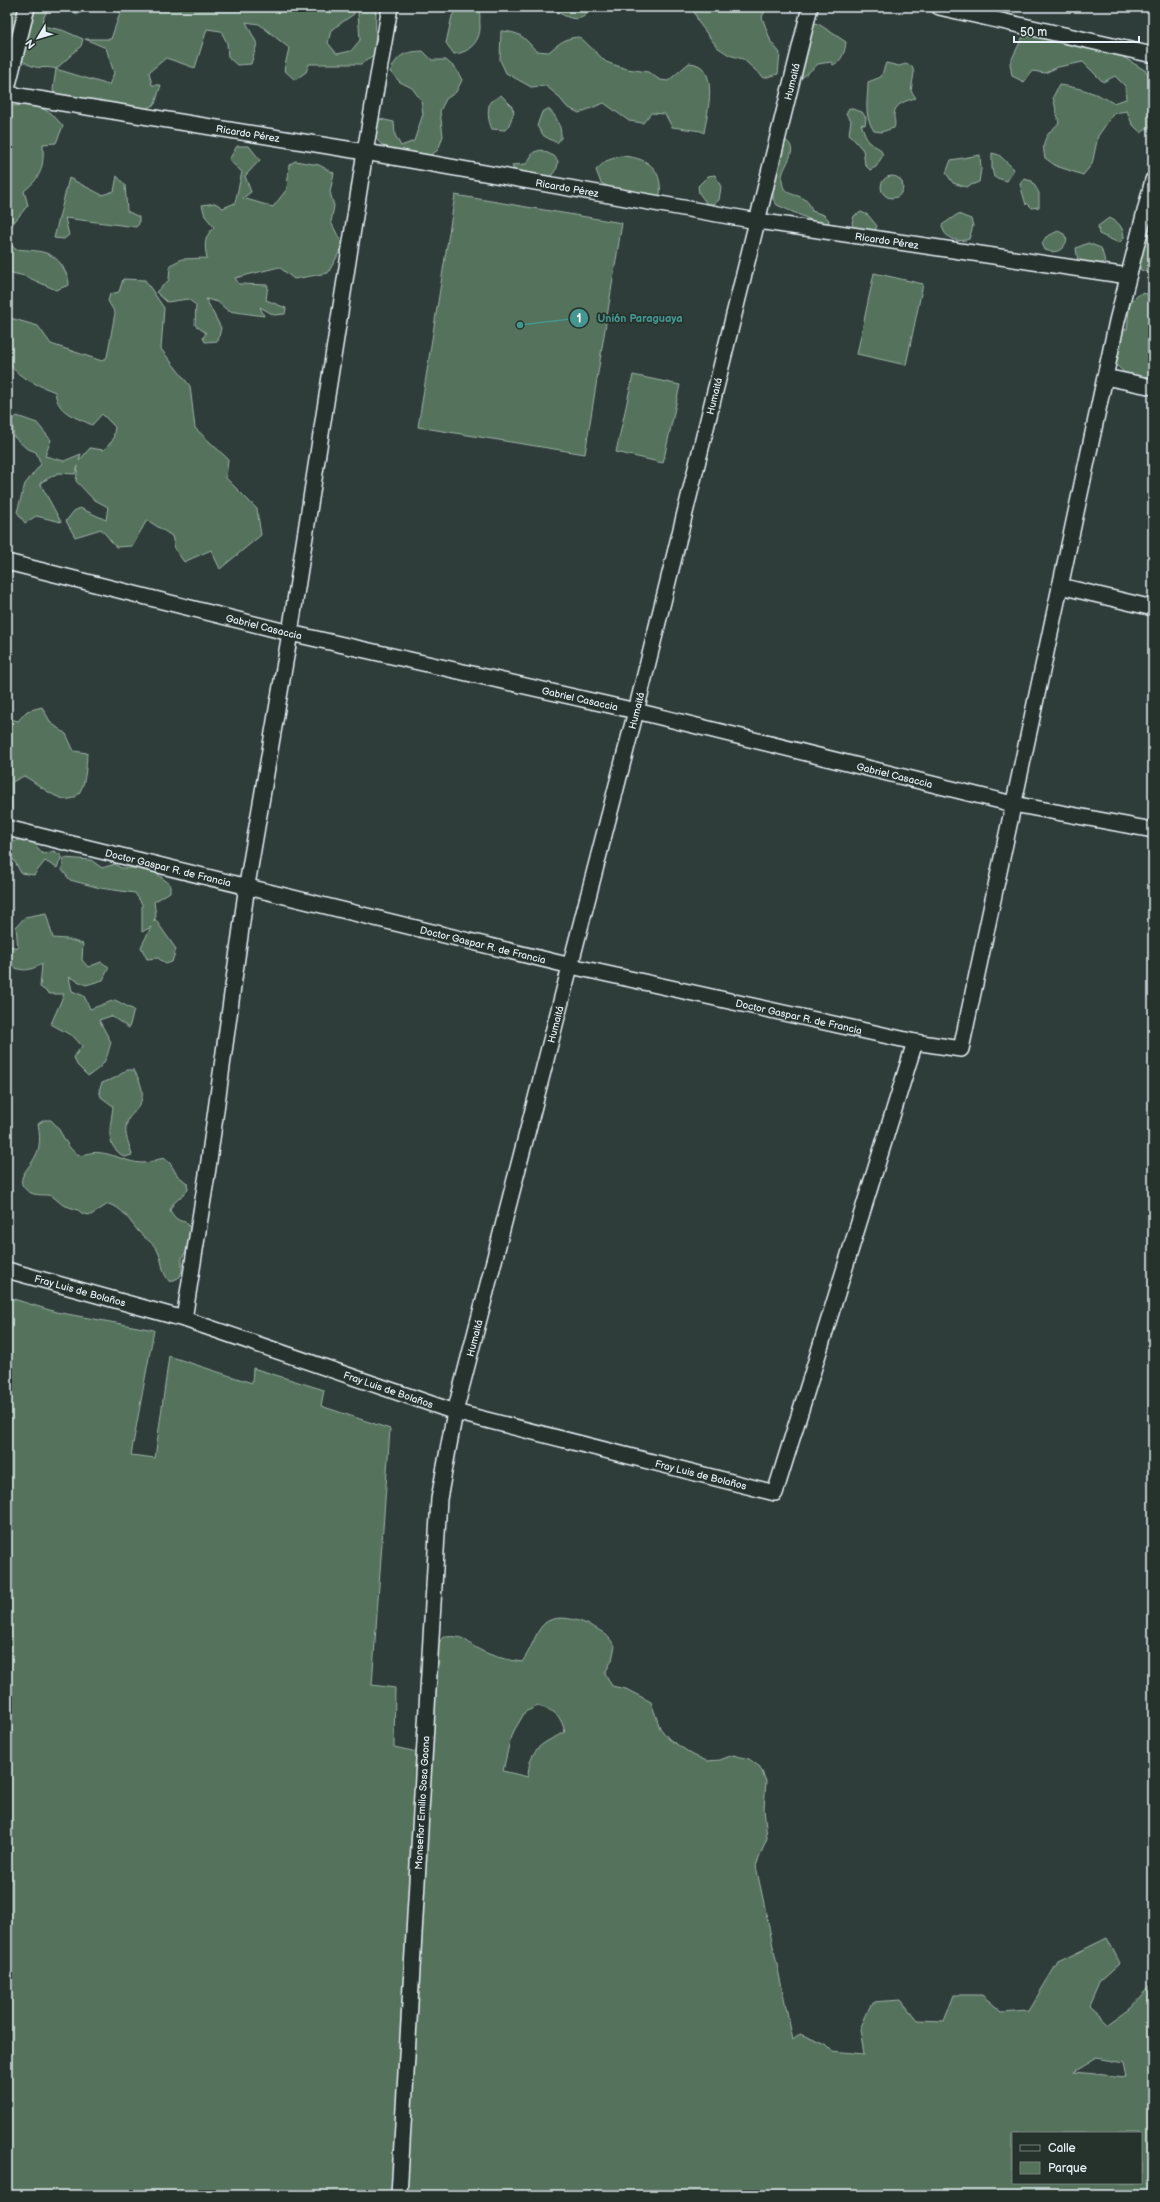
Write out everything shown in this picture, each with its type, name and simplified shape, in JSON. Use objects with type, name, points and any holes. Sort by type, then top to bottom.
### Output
[{"type":"street","points":[[7,89],[27,7]]},
{"type":"street","points":[[184,1319],[247,886],[290,633],[365,152],[390,7]]},
{"type":"street","name":"Humaitá","points":[[455,1412],[572,966],[810,7]]},
{"type":"street","points":[[939,7],[1153,55]]},
{"type":"street","name":"Ricardo Pérez","points":[[7,94],[365,152],[757,220],[1128,276]]},
{"type":"street","points":[[1013,804],[1105,377],[1128,276],[1153,180]]},
{"type":"street","points":[[1105,377],[1153,388]]},
{"type":"street","name":"Gabriel Casaccia","points":[[7,562],[290,633],[636,711],[1013,804],[1153,830]]},
{"type":"street","points":[[1060,586],[1153,608]]},
{"type":"street","name":"Doctor Gaspar R. de Francia","points":[[7,828],[572,966],[915,1042],[961,1049],[1013,804]]},
{"type":"street","name":"Fray Luis de Bolaños","points":[[7,1270],[184,1319],[455,1412],[775,1493],[915,1042]]},
{"type":"street","name":"Monseñor Emilio Sosa Gaona","points":[[399,2195],[439,1499],[455,1412]]},
{"type":"green space","points":[[21,7],[49,7],[44,17],[42,26],[62,30],[83,39],[81,46],[56,69],[35,67],[23,61],[12,49],[9,42],[7,26],[7,8],[19,10]]},
{"type":"green space","points":[[71,7],[89,7],[77,15]]},
{"type":"green space","points":[[117,7],[353,7],[354,14],[331,30],[328,43],[337,54],[351,51],[360,40],[358,13],[363,7],[372,7],[376,12],[375,54],[361,64],[309,64],[306,72],[295,80],[284,70],[289,48],[259,24],[246,22],[257,44],[251,64],[237,65],[228,57],[227,43],[221,31],[207,29],[195,68],[166,58],[149,72],[152,85],[161,85],[155,104],[142,111],[55,95],[53,90],[56,69],[109,85],[114,73],[106,48],[85,39],[111,39],[120,13]]},
{"type":"green space","points":[[458,7],[476,7],[478,9],[480,13],[480,31],[479,36],[470,48],[454,54],[446,43],[452,16]]},
{"type":"green space","points":[[550,7],[591,7],[583,17],[578,19],[561,14]]},
{"type":"green space","points":[[692,7],[767,7],[762,17],[771,42],[780,53],[778,74],[764,78],[743,59],[729,55],[717,47],[699,23]]},
{"type":"green space","points":[[813,22],[846,42],[844,53],[841,59],[833,65],[831,62],[818,64],[802,78],[795,78]]},
{"type":"green space","points":[[501,31],[521,36],[536,51],[549,52],[563,41],[580,37],[606,62],[627,69],[648,72],[660,80],[668,81],[689,63],[699,65],[709,80],[710,91],[704,133],[701,131],[672,127],[665,114],[651,113],[643,123],[629,121],[604,103],[579,113],[567,107],[557,95],[546,86],[531,87],[506,73],[500,60]]},
{"type":"green space","points":[[1036,33],[1107,47],[1146,71],[1153,81],[1152,125],[1141,133],[1132,124],[1127,111],[1114,113],[1098,136],[1092,164],[1083,175],[1056,166],[1045,158],[1044,142],[1051,131],[1059,123],[1053,97],[1059,85],[1087,91],[1101,96],[1113,103],[1126,99],[1125,86],[1115,76],[1103,82],[1083,62],[1058,67],[1045,73],[1032,71],[1024,82],[1012,76],[1010,63],[1022,38]]},
{"type":"green space","points":[[423,51],[432,60],[446,60],[456,69],[462,80],[456,92],[446,99],[440,111],[443,136],[438,150],[425,159],[398,153],[386,148],[380,143],[369,127],[380,119],[394,122],[395,135],[401,146],[414,141],[423,114],[421,100],[412,88],[400,82],[390,72],[396,61],[402,55],[411,52]]},
{"type":"green space","points":[[886,63],[899,66],[906,64],[912,66],[914,73],[911,91],[916,98],[905,101],[899,105],[896,108],[894,115],[894,128],[881,132],[874,131],[868,119],[868,82],[881,77]]},
{"type":"green space","points":[[501,95],[511,105],[514,112],[509,125],[505,130],[492,129],[488,116],[490,102]]},
{"type":"green space","points":[[35,105],[51,113],[63,126],[56,143],[43,144],[41,170],[35,181],[24,191],[28,205],[7,231],[7,106]]},
{"type":"green space","points":[[849,108],[862,112],[866,118],[865,125],[861,124],[868,142],[880,149],[883,155],[876,167],[870,170],[865,165],[863,150],[849,134],[851,120],[846,114]]},
{"type":"green space","points":[[548,109],[554,114],[559,126],[561,138],[557,143],[544,136],[537,126],[542,112]]},
{"type":"green space","points":[[784,139],[791,148],[791,153],[782,175],[784,187],[791,194],[805,200],[809,204],[812,211],[824,215],[829,220],[827,227],[777,205],[773,199],[772,171]]},
{"type":"green space","points":[[237,146],[249,146],[260,160],[245,176],[251,192],[243,198],[273,207],[287,189],[289,165],[295,161],[319,165],[334,173],[330,192],[334,206],[331,222],[343,246],[328,273],[294,279],[279,267],[235,278],[239,284],[268,285],[266,300],[286,308],[285,314],[274,315],[260,307],[264,316],[228,311],[218,302],[206,299],[221,328],[218,341],[205,342],[203,338],[206,333],[195,325],[196,305],[188,299],[167,302],[156,292],[169,280],[170,265],[182,259],[207,258],[205,249],[206,241],[208,234],[214,227],[205,216],[202,205],[215,203],[223,208],[235,203],[242,172],[229,160]]},
{"type":"green space","points":[[541,150],[554,156],[558,161],[557,168],[549,179],[514,171],[512,165],[526,164],[534,152]]},
{"type":"green space","points":[[992,153],[999,155],[1014,169],[1007,181],[994,177],[992,168]]},
{"type":"green space","points":[[980,155],[981,169],[979,182],[966,187],[953,183],[946,173],[951,160]]},
{"type":"green space","points":[[620,156],[645,161],[656,171],[659,178],[660,196],[629,194],[601,183],[596,170],[606,161]]},
{"type":"green space","points":[[715,175],[721,187],[719,200],[714,204],[707,204],[699,193],[698,186],[708,176]]},
{"type":"green space","points":[[117,176],[125,185],[127,211],[139,217],[139,224],[136,227],[65,218],[69,235],[64,239],[54,238],[69,178],[102,195],[114,191]]},
{"type":"green space","points":[[892,176],[900,179],[903,187],[900,195],[892,198],[884,195],[881,187],[884,179]]},
{"type":"green space","points":[[1024,179],[1032,181],[1039,193],[1039,207],[1032,208],[1027,203],[1026,205],[1020,184]]},
{"type":"green space","points":[[455,195],[622,223],[585,454],[418,427]]},
{"type":"green space","points":[[861,212],[868,215],[877,226],[874,233],[854,229],[852,223],[854,216]]},
{"type":"green space","points":[[958,214],[971,219],[973,226],[969,239],[952,239],[945,234],[943,230],[942,225]]},
{"type":"green space","points":[[1153,217],[1153,274],[1141,270],[1135,257],[1149,219]]},
{"type":"green space","points":[[1109,218],[1118,223],[1122,228],[1124,238],[1119,243],[1099,234],[1098,226]]},
{"type":"green space","points":[[1058,231],[1064,234],[1067,240],[1063,247],[1059,251],[1053,252],[1045,250],[1042,243],[1046,237]]},
{"type":"green space","points":[[7,240],[15,249],[42,252],[54,257],[63,267],[68,278],[69,285],[56,290],[25,276],[7,272]]},
{"type":"green space","points":[[1088,243],[1101,248],[1105,261],[1093,268],[1081,260],[1078,262],[1076,248]]},
{"type":"green space","points":[[874,273],[923,284],[906,365],[857,354]]},
{"type":"green space","points":[[123,279],[145,280],[164,308],[161,349],[190,386],[195,428],[228,459],[226,478],[257,509],[261,535],[220,569],[211,550],[184,562],[175,549],[172,536],[147,520],[132,546],[116,547],[101,529],[75,537],[66,521],[74,511],[80,508],[106,520],[108,507],[93,499],[76,481],[78,466],[75,474],[58,473],[40,483],[61,522],[36,516],[25,523],[17,512],[25,484],[41,464],[36,452],[26,448],[14,437],[12,420],[17,416],[37,423],[51,440],[45,456],[64,461],[81,454],[79,461],[90,448],[104,450],[113,440],[115,427],[102,414],[92,425],[73,416],[63,410],[55,392],[21,376],[11,366],[6,355],[7,317],[38,326],[51,344],[102,361],[107,357],[115,313],[108,301],[110,294],[119,292]]},
{"type":"green space","points":[[1141,293],[1153,295],[1153,313],[1149,318],[1153,321],[1153,385],[1132,380],[1111,360],[1112,332],[1127,329],[1130,302]]},
{"type":"green space","points":[[633,375],[680,385],[663,463],[616,452]]},
{"type":"green space","points":[[42,707],[51,723],[66,734],[74,751],[87,753],[83,786],[74,798],[67,799],[54,795],[24,776],[12,782],[12,809],[7,811],[7,718],[18,721],[27,711]]},
{"type":"green space","points":[[21,839],[33,842],[43,854],[54,851],[62,856],[57,868],[45,861],[34,875],[21,873],[14,860],[7,858],[7,844]]},
{"type":"green space","points":[[64,858],[91,860],[102,868],[115,864],[121,868],[149,868],[170,884],[170,892],[154,902],[156,916],[153,922],[155,919],[176,949],[172,962],[166,964],[158,958],[147,959],[141,947],[151,927],[142,932],[142,904],[135,893],[100,888],[70,880],[62,870]]},
{"type":"green space","points":[[46,913],[53,938],[67,939],[83,944],[82,960],[88,967],[101,962],[109,967],[103,980],[86,985],[69,977],[72,991],[84,996],[90,1009],[115,1000],[134,1010],[129,1028],[111,1016],[99,1020],[111,1042],[104,1062],[98,1069],[88,1076],[77,1065],[74,1057],[82,1046],[74,1037],[51,1024],[64,994],[50,994],[40,987],[42,964],[28,970],[24,970],[7,963],[10,946],[18,948],[16,927],[25,917]]},
{"type":"green space","points":[[127,1070],[134,1070],[141,1086],[142,1095],[139,1105],[129,1117],[126,1127],[126,1135],[132,1155],[125,1157],[118,1152],[111,1141],[110,1128],[113,1106],[101,1097],[99,1090],[102,1083],[115,1078]]},
{"type":"green space","points":[[44,1120],[51,1120],[72,1150],[82,1156],[97,1152],[143,1163],[164,1158],[170,1163],[177,1175],[187,1183],[188,1190],[173,1204],[170,1210],[180,1221],[186,1222],[194,1233],[193,1240],[182,1258],[182,1272],[178,1278],[170,1282],[167,1279],[159,1254],[153,1244],[139,1232],[118,1208],[108,1204],[91,1215],[83,1214],[78,1210],[63,1205],[52,1196],[34,1194],[25,1189],[22,1184],[23,1175],[37,1153],[40,1141],[38,1124]]},
{"type":"green space","points":[[7,1297],[56,1312],[154,1330],[131,1455],[155,1458],[169,1356],[252,1383],[253,1368],[324,1390],[321,1406],[390,1429],[372,1685],[395,1688],[394,1747],[431,1755],[435,1648],[443,1637],[462,1638],[476,1648],[487,1653],[522,1662],[542,1626],[548,1621],[564,1618],[582,1622],[591,1626],[609,1638],[615,1646],[612,1660],[605,1673],[612,1686],[626,1689],[651,1702],[660,1728],[669,1739],[693,1755],[707,1761],[720,1760],[733,1755],[749,1759],[760,1767],[766,1781],[764,1809],[767,1838],[756,1866],[793,2040],[800,2034],[826,2045],[832,2051],[864,2054],[860,2029],[872,2002],[901,2000],[917,2020],[944,2021],[954,1995],[982,1995],[1002,2012],[1029,2010],[1058,1962],[1107,1938],[1120,1963],[1100,1981],[1089,2006],[1109,2024],[1131,2008],[1153,1985],[1153,2195],[7,2195]],"holes":[[[538,1706],[549,1710],[559,1717],[565,1732],[549,1740],[538,1748],[531,1759],[528,1777],[503,1771],[511,1736],[525,1712]],[[1096,2058],[1123,2063],[1126,2077],[1073,2072]]]},
{"type":"place","name":"Unión Paraguaya","points":[[520,325]]}]
